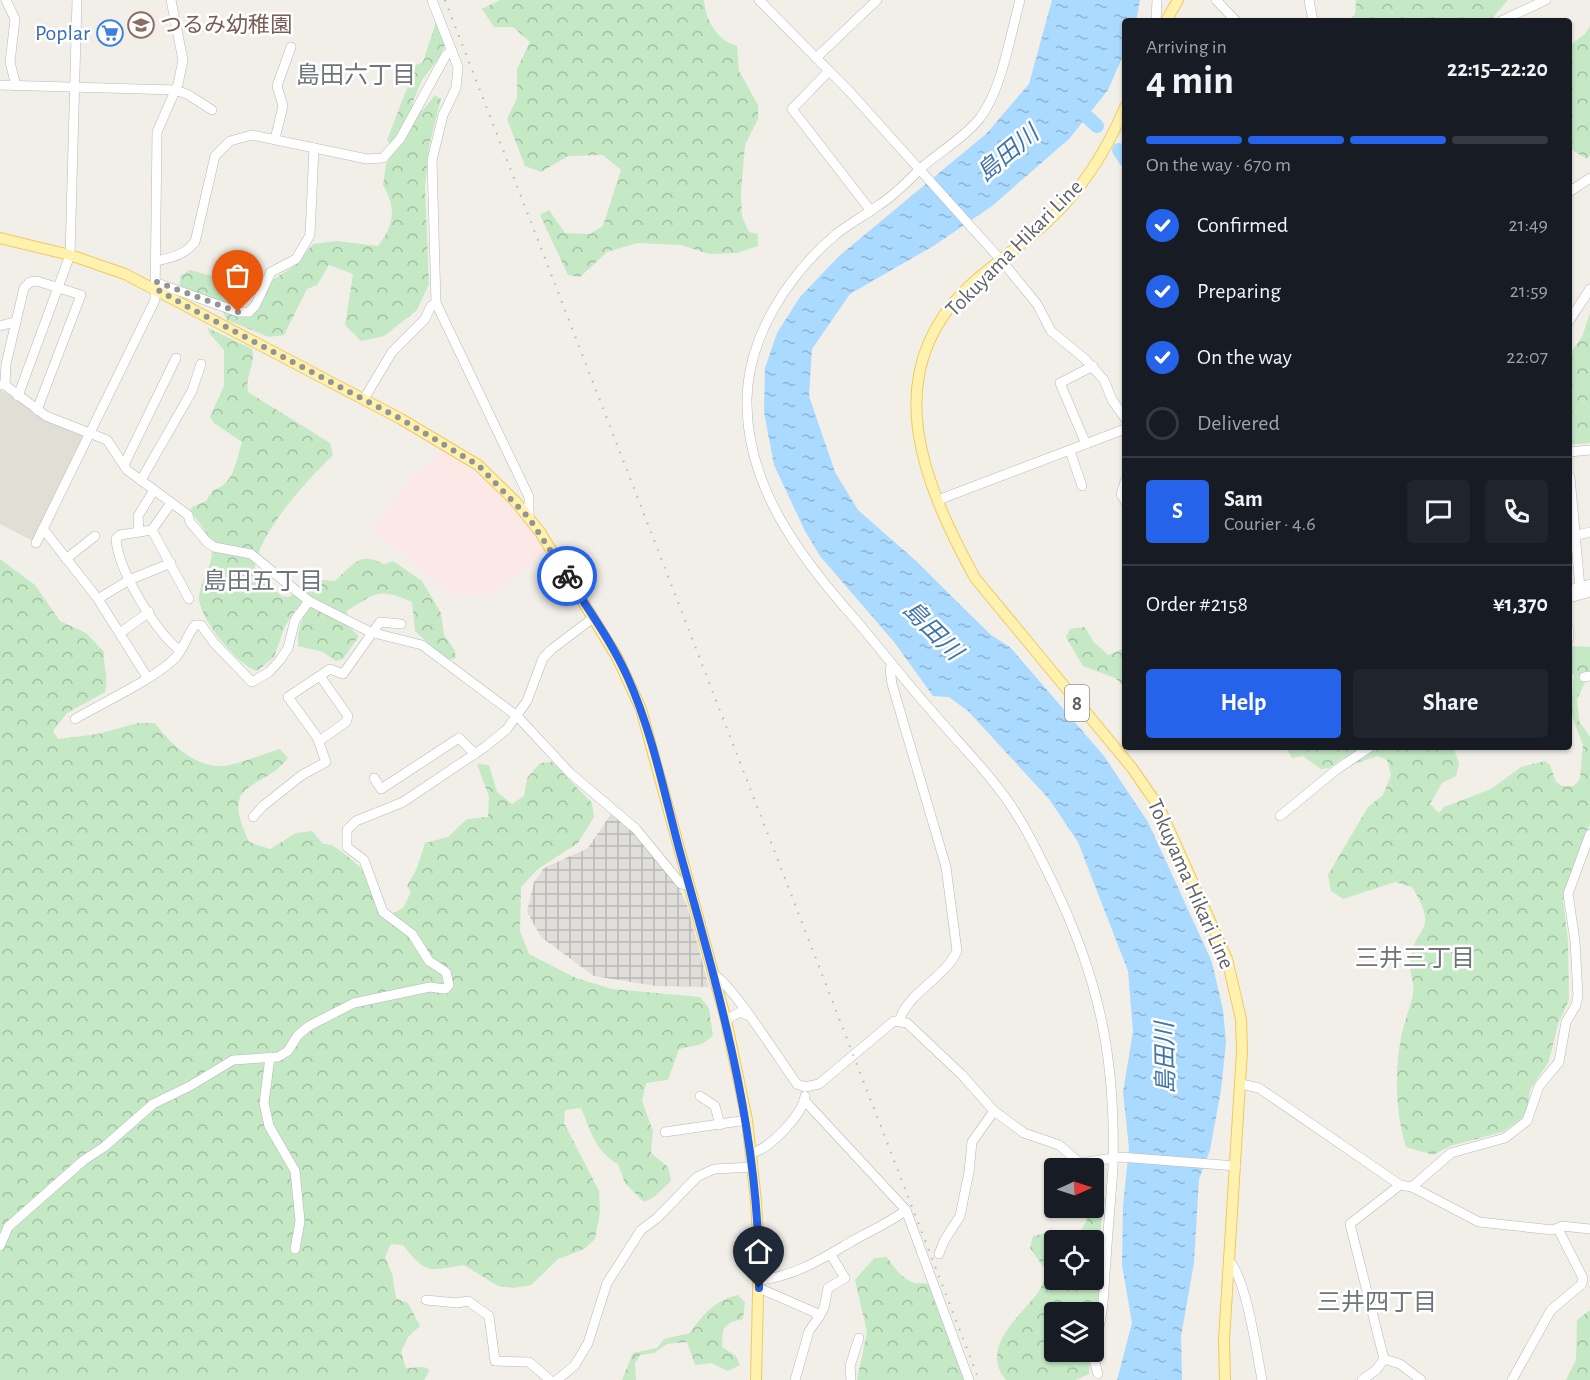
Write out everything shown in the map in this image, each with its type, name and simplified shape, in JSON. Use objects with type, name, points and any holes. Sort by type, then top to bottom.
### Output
[{"type":"main road","points":[[1168,18],[1178,0]]},
{"type":"main road","name":"Tokuyama Hikari Line","points":[[1122,113],[1096,164],[1079,188],[1046,223],[997,256],[948,310],[934,331],[923,357],[917,382],[916,431],[921,454],[954,541],[975,578],[1132,768],[1165,817],[1219,942],[1234,985],[1241,1018],[1241,1084],[1228,1261],[1224,1340],[1225,1380]]},
{"type":"main road","points":[[0,238],[70,255],[157,286],[441,441],[478,465],[529,518],[627,676],[640,709],[726,1020],[747,1120],[753,1167],[759,1284],[756,1380]]},
{"type":"street","points":[[6,0],[15,19],[10,62],[16,86]]},
{"type":"street","points":[[18,396],[60,288],[70,255],[77,0]]},
{"type":"street","points":[[36,543],[155,300],[157,286],[157,132],[175,90],[183,60],[171,0]]},
{"type":"street","points":[[432,0],[453,51],[459,78],[443,116],[432,160],[436,303],[529,497],[529,518]]},
{"type":"street","points":[[759,0],[923,172],[997,256],[1037,304],[1051,331],[1093,366],[1104,380],[1112,400],[1122,414]]},
{"type":"street","points":[[816,58],[877,0]]},
{"type":"street","points":[[1020,0],[992,98],[983,115],[923,172],[871,211],[848,225],[822,247],[779,302],[754,352],[747,400],[754,460],[764,489],[785,528],[831,594],[932,712],[973,755],[1004,795],[1028,833],[1081,943],[1103,1018],[1117,1157],[1104,1312]]},
{"type":"street","points":[[1156,18],[1157,0]]},
{"type":"street","points":[[1216,0],[1233,18]]},
{"type":"street","points":[[1309,0],[1312,18]]},
{"type":"street","points":[[1507,18],[1546,0]]},
{"type":"street","points":[[274,139],[283,106],[277,86],[291,47]]},
{"type":"street","points":[[156,261],[175,258],[187,252],[195,242],[210,171],[220,148],[230,141],[252,135],[368,159],[383,158],[400,139],[446,55],[453,51]]},
{"type":"street","points":[[829,71],[792,109],[871,211]]},
{"type":"street","points":[[0,85],[175,90],[187,94],[212,110]]},
{"type":"street","points":[[157,286],[238,312],[249,312],[255,306],[271,272],[296,259],[310,235],[314,148]]},
{"type":"street","points":[[1572,190],[1590,178]]},
{"type":"street","points":[[37,410],[81,295],[37,281],[30,282],[24,288],[14,322],[2,385],[37,410],[46,416],[90,432],[113,445],[124,465],[188,514],[190,522],[207,542],[221,549],[250,554],[309,601],[370,632],[422,645],[517,716],[570,773],[636,829],[681,884],[689,885]]},
{"type":"street","points":[[1572,317],[1590,290]]},
{"type":"street","points":[[364,399],[392,352],[425,319],[431,306],[436,303]]},
{"type":"street","points":[[0,326],[14,322]]},
{"type":"street","points":[[124,465],[176,358]]},
{"type":"street","points":[[141,480],[192,391],[201,364]]},
{"type":"street","points":[[1086,444],[1060,383],[1093,366]]},
{"type":"street","points":[[938,501],[1122,430]]},
{"type":"street","points":[[1572,452],[1590,450]]},
{"type":"street","points":[[1070,451],[1082,486]]},
{"type":"street","points":[[140,532],[138,516],[154,490]]},
{"type":"street","points":[[171,503],[152,530],[120,535],[116,539],[117,555],[122,560],[129,580],[170,642],[179,650]]},
{"type":"street","points":[[44,530],[98,599],[147,677]]},
{"type":"street","points":[[152,530],[189,599]]},
{"type":"street","points":[[1580,588],[1572,536],[1590,532]]},
{"type":"street","points":[[66,559],[95,536]]},
{"type":"street","points":[[98,599],[129,580],[171,562]]},
{"type":"street","points":[[1572,589],[1590,584]]},
{"type":"street","points":[[1572,597],[1590,592]]},
{"type":"street","points":[[75,719],[147,677],[176,657],[195,625],[201,625],[215,644],[252,682],[269,672],[280,660],[288,648],[295,620],[309,601]]},
{"type":"street","points":[[120,633],[149,612]]},
{"type":"street","points":[[0,1246],[8,1227],[84,1160],[104,1147],[153,1104],[190,1086],[233,1060],[278,1057],[288,1051],[298,1035],[309,1026],[354,1004],[430,987],[445,989],[449,985],[446,972],[429,961],[412,934],[383,912],[364,860],[351,851],[346,840],[351,824],[402,802],[475,754],[507,729],[527,701],[543,658],[593,618]]},
{"type":"street","points":[[253,817],[263,806],[302,775],[326,762],[319,741],[288,697],[330,669],[343,674],[370,632],[380,621],[401,624]]},
{"type":"street","points":[[892,664],[890,669],[892,684],[946,867],[957,951],[938,975],[902,1011],[899,1020]]},
{"type":"street","points":[[319,741],[346,722],[348,716],[320,676]]},
{"type":"street","points":[[374,778],[381,789],[459,738],[475,754]]},
{"type":"street","points":[[1280,816],[1336,770],[1366,750]]},
{"type":"street","points":[[1241,1084],[1259,1088],[1400,1185],[1413,1186],[1451,1153],[1505,1138],[1531,1113],[1539,1086],[1559,1062],[1566,1023],[1578,996],[1574,927],[1568,894],[1590,834]]},
{"type":"street","points":[[714,975],[719,977],[797,1084],[805,1087],[819,1084],[894,1021],[899,1020],[907,1023],[962,1075],[994,1112],[1024,1133],[1053,1142],[1080,1163],[1117,1157],[1236,1166]]},
{"type":"street","points":[[726,1020],[740,1012],[747,1015]]},
{"type":"street","points":[[270,1057],[264,1103],[268,1126],[295,1171],[300,1221],[295,1248]]},
{"type":"street","points":[[751,1153],[762,1149],[796,1117],[804,1100],[805,1087]]},
{"type":"street","points":[[700,1096],[715,1106],[720,1125]]},
{"type":"street","points":[[804,1100],[906,1210],[969,1380]]},
{"type":"street","points":[[939,1254],[944,1241],[960,1216],[969,1172],[972,1142],[994,1112]]},
{"type":"street","points":[[665,1132],[747,1120]]},
{"type":"street","points":[[557,1380],[575,1365],[588,1343],[607,1283],[640,1230],[697,1177],[714,1169],[753,1167]]},
{"type":"street","points":[[1384,1359],[1350,1224],[1400,1185]]},
{"type":"street","points":[[1413,1186],[1416,1191],[1479,1222],[1558,1229],[1562,1226],[1590,1228]]},
{"type":"street","points":[[759,1284],[791,1274],[831,1255],[850,1242],[888,1224],[906,1210]]},
{"type":"street","points":[[1512,1380],[1551,1310],[1582,1284],[1583,1278],[1558,1229]]},
{"type":"street","points":[[795,1380],[809,1331],[824,1308],[828,1288],[845,1278],[831,1255]]},
{"type":"street","points":[[1228,1261],[1235,1267],[1241,1288],[1262,1380]]},
{"type":"street","points":[[759,1284],[819,1317]]},
{"type":"street","points":[[426,1300],[457,1303],[468,1301],[475,1305],[489,1316],[495,1361],[529,1362],[550,1380]]},
{"type":"street","points":[[851,1380],[850,1366],[859,1338]]},
{"type":"street","points":[[1362,1380],[1376,1370],[1384,1359]]},
{"type":"street","points":[[1384,1359],[1400,1364],[1421,1380]]},
{"type":"street","points":[[1095,1362],[1098,1374]]},
{"type":"shaded area","points":[[0,389],[39,415],[84,435],[84,440],[33,541],[0,524]]},
{"type":"shaded area","points":[[441,448],[488,482],[528,525],[546,550],[520,575],[495,592],[480,596],[451,594],[372,529],[408,479],[434,460]]},
{"type":"shaded area","points":[[613,811],[634,830],[673,876],[687,905],[709,987],[656,986],[594,976],[541,937],[527,912],[534,882],[544,868],[588,848]]},
{"type":"green space","points":[[500,0],[704,0],[713,28],[724,39],[737,46],[739,71],[758,105],[758,119],[745,145],[741,192],[742,217],[749,232],[758,234],[758,246],[737,253],[709,254],[681,245],[637,243],[607,252],[580,277],[568,275],[540,215],[549,210],[565,233],[590,234],[603,226],[621,170],[603,155],[568,156],[541,172],[525,166],[507,119],[517,98],[517,69],[530,42],[513,27],[494,27],[482,9]]},
{"type":"green space","points":[[1356,0],[1508,0],[1493,18],[1351,18],[1355,14]]},
{"type":"green space","points":[[436,22],[445,45],[439,58],[422,80],[412,104],[422,111],[435,95],[441,99],[429,146],[425,187],[429,284],[417,310],[384,336],[361,341],[345,325],[353,274],[329,265],[317,285],[307,289],[284,335],[269,337],[227,320],[218,302],[180,286],[180,276],[190,270],[220,278],[231,300],[252,314],[269,282],[293,267],[313,244],[336,241],[378,246],[388,231],[392,217],[392,209],[383,185],[386,164],[395,151],[387,140],[416,65],[423,62]]},
{"type":"green space","points":[[1590,26],[1590,155],[1587,159],[1572,150],[1572,44],[1585,34]]},
{"type":"green space","points":[[1590,313],[1590,443],[1572,445],[1572,351],[1582,337]]},
{"type":"green space","points":[[208,328],[252,349],[253,359],[247,386],[248,392],[330,443],[333,455],[296,494],[271,528],[256,561],[255,575],[282,596],[288,597],[321,580],[335,581],[357,561],[368,559],[384,564],[393,561],[422,581],[441,613],[444,635],[454,649],[456,658],[447,660],[415,631],[412,602],[384,594],[371,596],[347,611],[346,624],[359,636],[343,659],[336,661],[323,652],[298,646],[298,634],[303,617],[296,609],[285,626],[274,657],[257,671],[240,660],[220,639],[200,605],[199,596],[210,563],[212,552],[210,541],[190,511],[192,507],[206,501],[213,490],[230,478],[242,442],[214,423],[210,417],[224,386],[224,350],[209,333]]},
{"type":"green space","points":[[0,559],[35,585],[60,621],[86,633],[104,652],[105,692],[67,713],[53,731],[58,739],[98,734],[138,723],[155,723],[169,740],[187,755],[208,764],[230,765],[280,749],[288,758],[277,769],[246,789],[241,796],[238,807],[249,842],[270,849],[296,833],[312,831],[323,844],[336,847],[360,867],[371,884],[375,907],[387,916],[403,908],[411,892],[407,886],[417,868],[425,843],[448,837],[467,819],[488,817],[489,797],[477,764],[489,765],[497,792],[512,804],[524,796],[527,778],[540,763],[552,762],[592,803],[594,817],[578,843],[538,869],[521,887],[520,931],[529,954],[576,978],[612,989],[700,997],[709,1008],[713,1036],[702,1044],[679,1049],[668,1080],[646,1083],[642,1101],[653,1131],[651,1153],[668,1167],[671,1181],[654,1197],[644,1202],[625,1183],[618,1164],[604,1154],[599,1147],[581,1108],[565,1110],[564,1123],[599,1191],[600,1212],[595,1239],[584,1249],[558,1259],[531,1285],[513,1288],[498,1286],[464,1265],[435,1269],[423,1266],[403,1245],[391,1244],[385,1257],[392,1274],[396,1298],[408,1303],[420,1326],[408,1337],[401,1352],[406,1368],[424,1367],[430,1370],[424,1380],[0,1380]]},
{"type":"green space","points":[[1085,627],[1093,641],[1108,655],[1122,649],[1122,684],[1115,678],[1083,666],[1066,637],[1070,629]]},
{"type":"green space","points":[[1572,646],[1590,647],[1590,672],[1577,699],[1579,721],[1590,737],[1590,824],[1563,899],[1568,941],[1569,1000],[1558,1024],[1549,1061],[1530,1090],[1527,1110],[1522,1118],[1503,1132],[1450,1146],[1433,1155],[1406,1147],[1398,1104],[1398,1058],[1413,994],[1410,970],[1412,950],[1423,928],[1424,913],[1412,887],[1395,882],[1343,899],[1331,891],[1328,875],[1368,807],[1383,795],[1391,775],[1387,760],[1377,756],[1352,765],[1343,758],[1329,768],[1321,769],[1303,756],[1292,758],[1288,750],[1454,750],[1459,763],[1456,776],[1442,783],[1430,804],[1439,813],[1444,807],[1491,789],[1521,767],[1545,761],[1550,765],[1556,782],[1562,786],[1574,786],[1580,779],[1583,745],[1572,717],[1574,674],[1572,674]]},
{"type":"green space","points":[[1087,1218],[1102,1218],[1101,1230],[1081,1230]]},
{"type":"green space","points":[[1044,1234],[1044,1268],[1030,1248],[1033,1236]]},
{"type":"green space","points":[[887,1257],[908,1280],[931,1286],[965,1380],[857,1380],[867,1332],[855,1280],[874,1258]]},
{"type":"green space","points":[[1044,1280],[1044,1290],[1099,1290],[1099,1302],[1044,1302],[1044,1362],[1090,1362],[1089,1374],[1075,1380],[1006,1380],[999,1368],[997,1356],[999,1345],[1013,1322]]},
{"type":"green space","points":[[738,1295],[745,1302],[743,1319],[731,1322],[723,1329],[722,1347],[736,1356],[740,1365],[728,1371],[711,1363],[695,1365],[687,1342],[667,1344],[654,1353],[640,1355],[635,1363],[636,1380],[622,1380],[633,1353],[657,1348],[664,1339],[690,1333],[711,1309],[723,1300]]},
{"type":"green space","points":[[1590,1310],[1590,1380],[1566,1380],[1576,1360],[1577,1320]]},
{"type":"water","name":"島田川","points":[[1052,0],[1140,0],[1137,18],[1122,18],[1122,58],[1108,90],[1069,139],[992,206],[935,245],[850,294],[812,349],[809,396],[835,472],[858,510],[916,561],[991,635],[1010,647],[1104,756],[1148,822],[1212,962],[1223,1010],[1226,1042],[1221,1090],[1210,1150],[1199,1179],[1194,1263],[1181,1336],[1182,1380],[1117,1380],[1132,1323],[1122,1265],[1123,1205],[1129,1149],[1123,1092],[1133,1031],[1128,971],[1078,842],[1049,799],[968,711],[949,697],[933,696],[894,642],[820,556],[805,531],[774,465],[764,412],[765,368],[777,333],[800,297],[839,256],[986,134],[1029,84]]},
{"type":"waterway","points":[[1074,105],[1097,126]]},
{"type":"waterway","points":[[1119,150],[1122,154]]},
{"type":"waterway","points":[[1572,324],[1588,299]]},
{"type":"railway","points":[[445,0],[979,1380]]},
{"type":"way so far","points":[[238,312],[157,282],[156,289],[401,419],[478,465],[499,484],[529,518],[567,576]]},
{"type":"place","name":"つるみ幼稚園","points":[[141,25]]},
{"type":"place","name":"Poplar","points":[[110,33]]},
{"type":"district","name":"島田六丁目","points":[[356,76]]},
{"type":"district","name":"島田五丁目","points":[[263,582]]},
{"type":"district","name":"三井三丁目","points":[[1415,959]]},
{"type":"district","name":"三井四丁目","points":[[1377,1303]]},
{"type":"route","points":[[567,576],[617,657],[640,709],[714,975],[739,1075],[747,1120],[756,1201],[759,1288]]}]
